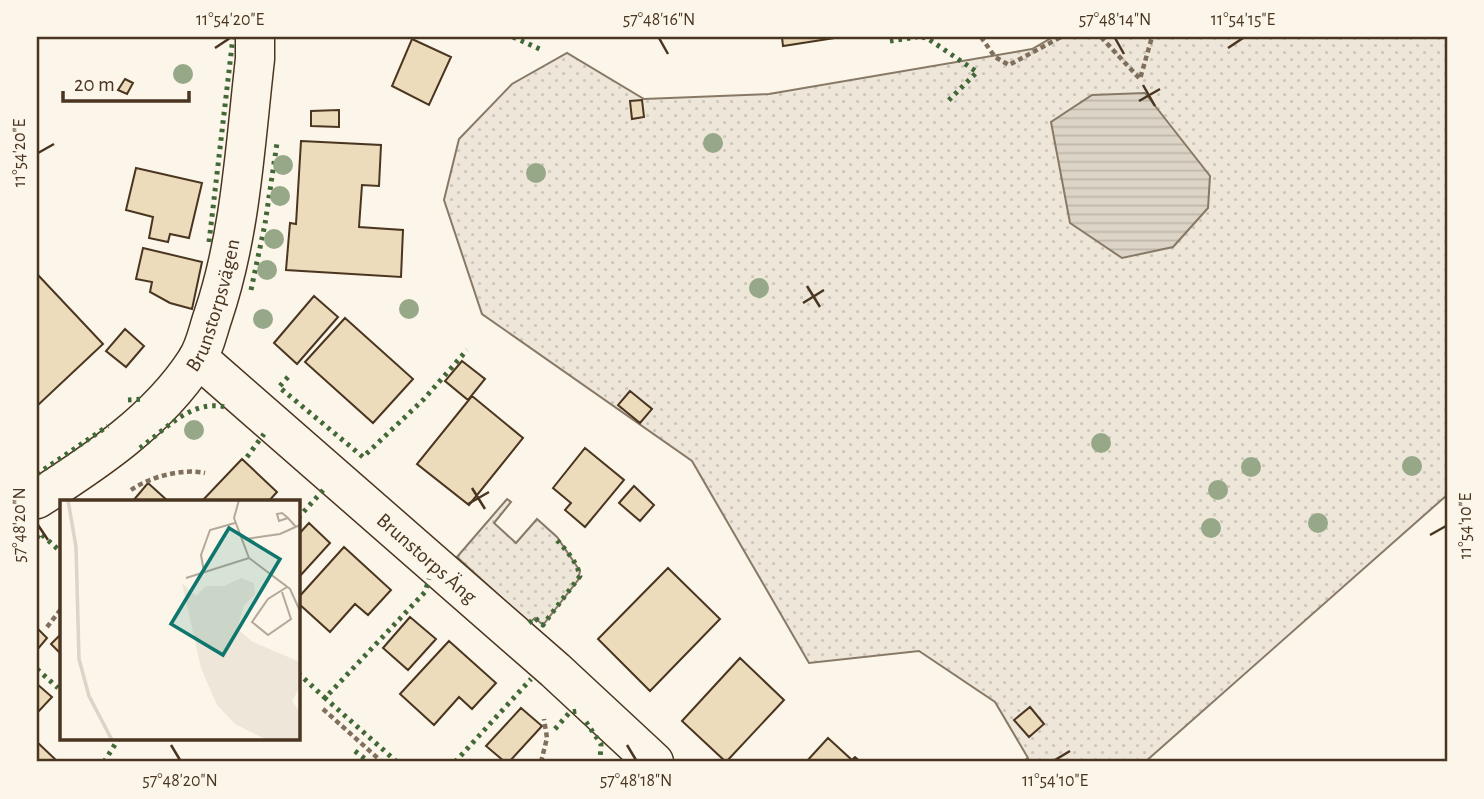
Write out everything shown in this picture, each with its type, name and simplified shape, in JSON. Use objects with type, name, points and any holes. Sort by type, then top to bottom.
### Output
[{"type":"street","name":"Brunstorpsvägen","points":[[37,499],[93,464],[124,438],[173,392],[198,358],[220,295],[237,224],[255,60],[255,37]]},
{"type":"street","name":"Brunstorps Äng","points":[[198,358],[555,670],[654,762]]},
{"type":"path","points":[[981,37],[995,57],[1009,65],[1061,37]]},
{"type":"path","points":[[1101,37],[1140,79],[1152,37]]},
{"type":"path","points":[[131,490],[145,481],[160,477],[196,471],[205,473]]},
{"type":"path","points":[[47,627],[60,610]]},
{"type":"path","points":[[323,709],[382,762]]},
{"type":"path","points":[[541,762],[547,738],[543,716]]},
{"type":"shaded area","points":[[1053,37],[1447,37],[1447,495],[1145,762],[1022,762],[1028,758],[995,702],[919,651],[809,663],[692,461],[482,314],[444,200],[459,139],[512,84],[567,53],[644,99],[769,94],[1032,49]]},
{"type":"shaded area","points":[[1145,93],[1210,176],[1208,208],[1173,247],[1122,258],[1070,223],[1051,122],[1092,95]]},
{"type":"shaded area","points":[[507,499],[511,502],[494,523],[516,543],[537,519],[557,537],[580,571],[578,580],[543,625],[535,618],[529,623],[457,557]]},
{"type":"building","points":[[782,37],[841,37],[783,46]]},
{"type":"building","points":[[412,39],[451,57],[429,105],[392,86]]},
{"type":"building","points":[[125,79],[133,83],[127,94],[118,90]]},
{"type":"building","points":[[642,100],[644,117],[632,119],[630,101]]},
{"type":"building","points":[[339,110],[339,127],[311,126],[311,111]]},
{"type":"building","points":[[301,141],[381,145],[379,186],[362,185],[359,227],[403,230],[401,277],[286,270],[290,223],[296,224]]},
{"type":"building","points":[[136,168],[202,183],[189,238],[170,234],[168,242],[149,238],[153,217],[126,210]]},
{"type":"building","points":[[143,248],[202,262],[192,309],[170,303],[150,292],[152,282],[136,279]]},
{"type":"building","points":[[38,275],[103,344],[37,406],[37,277]]},
{"type":"building","points":[[314,296],[338,317],[297,364],[274,343]]},
{"type":"building","points":[[345,318],[413,379],[373,423],[305,362]]},
{"type":"building","points":[[125,329],[144,346],[126,367],[106,351]]},
{"type":"building","points":[[462,361],[485,379],[468,400],[445,381]]},
{"type":"building","points":[[630,391],[652,409],[640,423],[618,405]]},
{"type":"building","points":[[472,396],[523,438],[469,505],[417,464]]},
{"type":"building","points":[[585,448],[624,480],[585,527],[565,510],[571,503],[553,488]]},
{"type":"building","points":[[242,459],[277,492],[270,500],[203,500]]},
{"type":"building","points":[[148,483],[167,500],[134,500]]},
{"type":"building","points":[[634,486],[654,505],[640,521],[619,503]]},
{"type":"building","points":[[309,523],[330,543],[300,576],[299,575],[299,534]]},
{"type":"building","points":[[344,547],[391,590],[368,615],[355,604],[330,632],[299,604],[299,597]]},
{"type":"building","points":[[668,568],[720,619],[650,691],[598,639]]},
{"type":"building","points":[[410,617],[436,639],[408,670],[383,648]]},
{"type":"building","points":[[37,628],[47,638],[37,650]]},
{"type":"building","points":[[60,635],[60,653],[51,644]]},
{"type":"building","points":[[449,641],[496,683],[472,709],[459,697],[434,725],[400,694]]},
{"type":"building","points":[[740,658],[784,700],[726,762],[682,721]]},
{"type":"building","points":[[37,684],[52,697],[37,713]]},
{"type":"building","points":[[1030,707],[1044,724],[1029,737],[1014,720]]},
{"type":"building","points":[[521,708],[542,726],[509,762],[505,762],[486,746]]},
{"type":"building","points":[[828,738],[852,760],[855,757],[861,762],[806,762]]},
{"type":"building","points":[[37,742],[57,761],[56,762],[37,762]]},
{"type":"hedge","points":[[209,242],[233,37]]},
{"type":"hedge","points":[[513,37],[542,50]]},
{"type":"hedge","points":[[890,41],[917,37]]},
{"type":"hedge","points":[[922,37],[977,72],[947,102]]},
{"type":"hedge","points":[[251,290],[265,224],[277,143]]},
{"type":"hedge","points":[[288,377],[279,387],[363,457],[424,399],[467,350]]},
{"type":"hedge","points":[[128,400],[142,399]]},
{"type":"hedge","points":[[140,448],[182,416],[193,411],[204,407],[229,408]]},
{"type":"hedge","points":[[37,474],[108,426]]},
{"type":"hedge","points":[[247,457],[264,434]]},
{"type":"hedge","points":[[299,517],[326,487]]},
{"type":"hedge","points":[[37,538],[40,533],[60,551]]},
{"type":"hedge","points":[[529,623],[535,618],[543,625],[580,576],[574,561],[557,540]]},
{"type":"hedge","points":[[397,762],[325,698],[425,592],[429,579]]},
{"type":"hedge","points":[[37,669],[58,688]]},
{"type":"hedge","points":[[299,674],[325,698]]},
{"type":"hedge","points":[[455,762],[531,679]]},
{"type":"hedge","points":[[555,729],[570,712],[578,711]]},
{"type":"hedge","points":[[586,722],[601,744],[600,762]]},
{"type":"hedge","points":[[104,762],[118,740]]},
{"type":"hedge","points":[[355,751],[369,762]]}]
